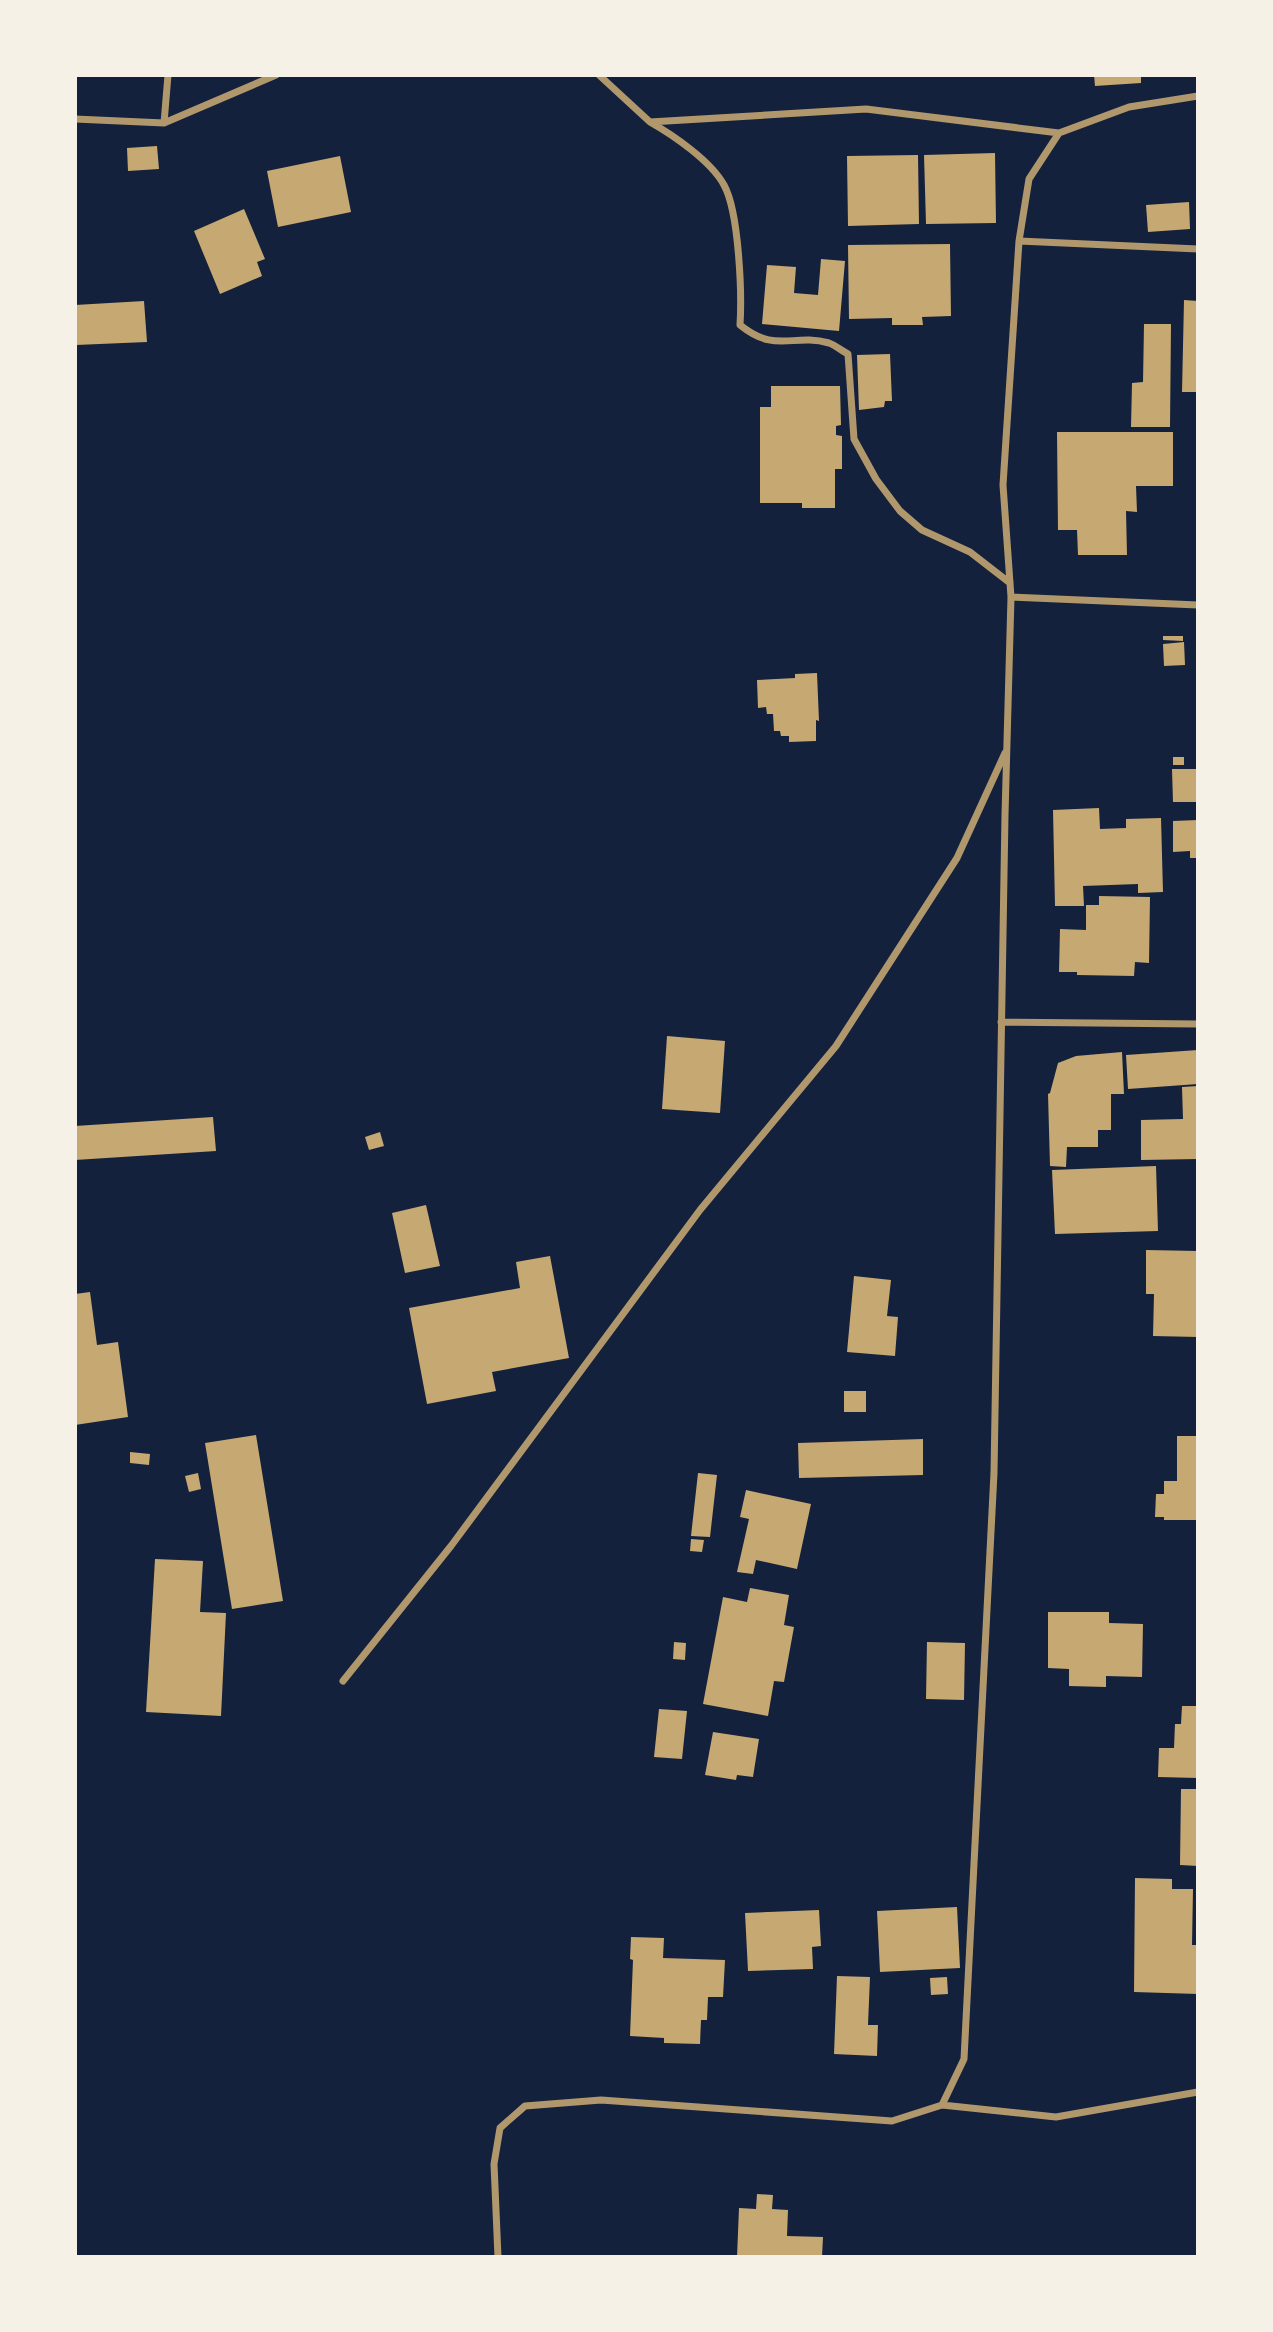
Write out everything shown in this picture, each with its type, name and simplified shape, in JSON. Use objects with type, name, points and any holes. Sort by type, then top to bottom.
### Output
[{"type":"street","points":[[164,123],[168,75]]},
{"type":"street","points":[[75,119],[164,123],[276,75]]},
{"type":"street","points":[[599,75],[650,122],[680,139],[724,185],[733,218],[742,295],[740,325],[755,337],[782,343],[801,340],[830,344],[848,354],[854,439],[876,479],[900,511],[922,530],[970,552],[1010,583]]},
{"type":"street","points":[[650,122],[866,109],[1059,133],[1129,107],[1198,96]]},
{"type":"street","points":[[942,2105],[964,2059],[993,1472],[1011,597],[1003,485],[1019,241],[1029,179],[1059,133]]},
{"type":"street","points":[[1019,241],[1198,249]]},
{"type":"street","points":[[1011,597],[1198,605]]},
{"type":"street","points":[[343,1681],[451,1546],[700,1210],[836,1045],[957,858],[1007,749]]},
{"type":"street","points":[[1001,1022],[1198,1024]]},
{"type":"street","points":[[498,2257],[494,2164],[500,2128],[525,2106],[601,2100],[892,2121],[942,2105],[1056,2117],[1198,2092]]},
{"type":"building","points":[[1094,75],[1141,75],[1141,83],[1095,86]]},
{"type":"building","points":[[157,146],[159,169],[128,171],[127,148]]},
{"type":"building","points":[[995,153],[996,223],[926,224],[924,155]]},
{"type":"building","points":[[918,155],[919,224],[848,226],[847,156]]},
{"type":"building","points":[[340,156],[351,212],[278,227],[267,171]]},
{"type":"building","points":[[1189,202],[1190,229],[1148,232],[1146,205]]},
{"type":"building","points":[[244,209],[265,259],[257,262],[262,276],[220,294],[194,231]]},
{"type":"building","points":[[950,244],[951,316],[922,317],[923,325],[892,325],[892,318],[849,319],[848,245]]},
{"type":"building","points":[[821,259],[845,261],[839,331],[762,324],[767,265],[796,267],[794,293],[818,295]]},
{"type":"building","points":[[1184,300],[1198,301],[1198,392],[1182,392]]},
{"type":"building","points":[[144,301],[147,342],[76,345],[75,305]]},
{"type":"building","points":[[1144,324],[1171,324],[1170,427],[1131,427],[1132,383],[1143,382]]},
{"type":"building","points":[[890,354],[892,401],[885,401],[884,407],[859,410],[857,355]]},
{"type":"building","points":[[771,386],[840,386],[841,425],[836,426],[836,435],[842,436],[842,469],[835,469],[835,508],[802,508],[802,503],[760,503],[760,407],[771,407]]},
{"type":"building","points":[[1057,432],[1173,432],[1173,486],[1136,486],[1137,512],[1126,511],[1127,555],[1078,555],[1077,530],[1058,530]]},
{"type":"building","points":[[1163,636],[1183,636],[1183,641],[1163,640]]},
{"type":"building","points":[[1184,642],[1185,665],[1164,666],[1163,644]]},
{"type":"building","points":[[817,673],[819,721],[816,720],[816,741],[789,742],[789,736],[781,736],[780,731],[774,731],[773,714],[767,714],[766,707],[758,708],[757,680],[795,678],[795,674]]},
{"type":"building","points":[[1173,757],[1184,757],[1184,765],[1173,765]]},
{"type":"building","points":[[1172,769],[1198,769],[1198,802],[1173,802]]},
{"type":"building","points":[[1099,808],[1100,829],[1126,828],[1126,819],[1161,818],[1163,892],[1138,893],[1138,884],[1083,886],[1084,906],[1055,906],[1053,810]]},
{"type":"building","points":[[1198,820],[1198,858],[1190,858],[1190,851],[1173,852],[1173,821]]},
{"type":"building","points":[[1099,896],[1150,897],[1149,963],[1135,962],[1134,976],[1059,972],[1060,929],[1086,930],[1086,905],[1099,905]]},
{"type":"building","points":[[667,1036],[725,1041],[720,1113],[662,1109]]},
{"type":"building","points":[[1198,1050],[1198,1084],[1128,1089],[1126,1055]]},
{"type":"building","points":[[1122,1052],[1124,1094],[1111,1094],[1111,1130],[1098,1130],[1098,1147],[1067,1147],[1066,1167],[1050,1166],[1048,1094],[1058,1063],[1076,1056]]},
{"type":"building","points":[[1198,1086],[1198,1159],[1141,1160],[1141,1120],[1183,1119],[1182,1087]]},
{"type":"building","points":[[213,1117],[216,1151],[75,1160],[75,1126]]},
{"type":"building","points":[[380,1132],[384,1146],[369,1150],[365,1137]]},
{"type":"building","points":[[1156,1166],[1158,1231],[1055,1234],[1052,1170]]},
{"type":"building","points":[[426,1205],[440,1266],[405,1273],[392,1213]]},
{"type":"building","points":[[1146,1250],[1198,1251],[1198,1337],[1153,1336],[1154,1294],[1146,1294]]},
{"type":"building","points":[[550,1256],[569,1358],[492,1372],[496,1391],[427,1404],[409,1308],[520,1288],[516,1262]]},
{"type":"building","points":[[854,1276],[891,1280],[887,1316],[898,1317],[895,1356],[847,1352]]},
{"type":"building","points":[[90,1292],[97,1345],[118,1342],[128,1417],[75,1425],[75,1294]]},
{"type":"building","points":[[844,1391],[866,1391],[866,1412],[844,1412]]},
{"type":"building","points":[[256,1435],[283,1601],[232,1609],[205,1443]]},
{"type":"building","points":[[1177,1436],[1198,1436],[1198,1520],[1164,1520],[1164,1517],[1155,1517],[1156,1494],[1164,1494],[1164,1481],[1177,1481]]},
{"type":"building","points":[[923,1439],[923,1475],[799,1478],[798,1443]]},
{"type":"building","points":[[130,1452],[150,1454],[149,1465],[130,1463]]},
{"type":"building","points":[[198,1473],[201,1489],[189,1492],[185,1476]]},
{"type":"building","points":[[698,1473],[717,1475],[710,1537],[691,1536]]},
{"type":"building","points":[[746,1490],[811,1504],[797,1569],[756,1560],[753,1574],[737,1572],[749,1519],[740,1517]]},
{"type":"building","points":[[691,1539],[704,1540],[702,1552],[690,1551]]},
{"type":"building","points":[[155,1559],[203,1561],[200,1612],[226,1613],[221,1716],[146,1712]]},
{"type":"building","points":[[750,1588],[789,1595],[784,1625],[794,1627],[784,1682],[774,1681],[768,1716],[703,1704],[723,1597],[747,1602]]},
{"type":"building","points":[[1048,1612],[1109,1612],[1109,1623],[1143,1624],[1142,1677],[1106,1676],[1106,1687],[1069,1686],[1069,1669],[1048,1668]]},
{"type":"building","points":[[674,1642],[686,1643],[685,1660],[673,1659]]},
{"type":"building","points":[[927,1642],[965,1643],[964,1700],[926,1699]]},
{"type":"building","points":[[1182,1706],[1198,1706],[1198,1778],[1158,1777],[1159,1748],[1174,1748],[1175,1724],[1181,1724]]},
{"type":"building","points":[[659,1709],[687,1711],[682,1759],[654,1757]]},
{"type":"building","points":[[713,1732],[759,1739],[753,1777],[737,1775],[736,1780],[705,1775]]},
{"type":"building","points":[[1181,1789],[1198,1789],[1198,1866],[1180,1865]]},
{"type":"building","points":[[1135,1878],[1172,1879],[1172,1889],[1193,1889],[1192,1945],[1198,1945],[1198,1994],[1134,1992]]},
{"type":"building","points":[[957,1907],[960,1968],[880,1972],[877,1911]]},
{"type":"building","points":[[819,1910],[821,1946],[812,1947],[813,1969],[748,1971],[745,1913]]},
{"type":"building","points":[[631,1937],[664,1938],[663,1958],[725,1960],[723,1997],[708,1997],[707,2020],[701,2020],[700,2044],[664,2043],[664,2038],[630,2036],[633,1960],[630,1959]]},
{"type":"building","points":[[837,1976],[870,1977],[868,2025],[878,2025],[877,2056],[834,2054]]},
{"type":"building","points":[[947,1977],[948,1994],[931,1995],[930,1978]]},
{"type":"building","points":[[757,2194],[773,2195],[772,2209],[788,2210],[787,2236],[823,2237],[822,2257],[737,2257],[739,2208],[756,2209]]}]
